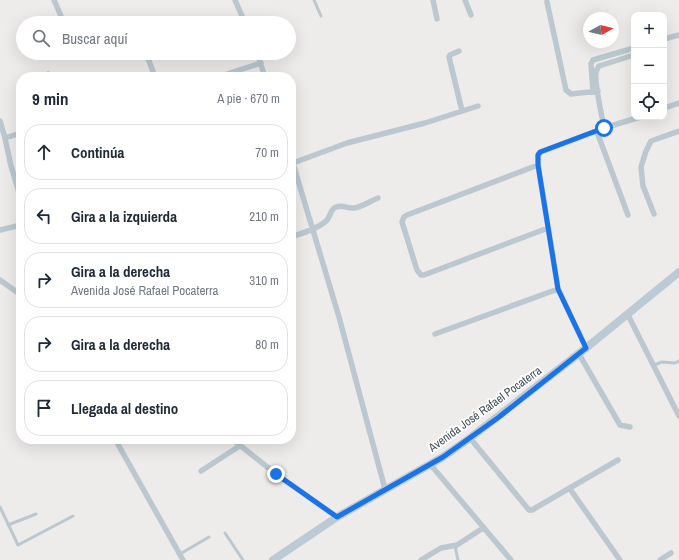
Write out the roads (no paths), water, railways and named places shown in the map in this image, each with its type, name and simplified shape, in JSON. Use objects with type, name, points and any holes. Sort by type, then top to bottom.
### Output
[{"type":"street","points":[[54,0],[61,16]]},
{"type":"street","points":[[236,0],[242,16]]},
{"type":"street","points":[[433,0],[437,19]]},
{"type":"street","points":[[465,0],[471,15]]},
{"type":"street","points":[[547,2],[566,90],[571,94],[596,91]]},
{"type":"street","points":[[667,38],[679,34]]},
{"type":"street","points":[[604,128],[591,64],[593,60],[631,49]]},
{"type":"street","points":[[459,50],[449,57],[462,111]]},
{"type":"street","points":[[596,91],[596,72],[599,66],[631,56]]},
{"type":"street","points":[[148,60],[152,72]]},
{"type":"street","points":[[260,60],[264,72]]},
{"type":"street","points":[[233,72],[261,63]]},
{"type":"street","points":[[667,107],[679,102]]},
{"type":"street","points":[[296,162],[347,143],[425,123],[478,106]]},
{"type":"street","points":[[586,348],[558,289],[538,165],[538,155],[540,152],[604,128],[631,120]]},
{"type":"street","points":[[0,121],[16,183]]},
{"type":"street","points":[[654,214],[643,186],[641,167],[644,156],[651,141],[679,131]]},
{"type":"street","points":[[596,132],[628,215]]},
{"type":"street","points":[[5,138],[16,135]]},
{"type":"street","points":[[538,165],[407,215],[404,217],[402,222],[417,270],[421,275],[548,228]]},
{"type":"street","points":[[296,174],[339,317],[385,489]]},
{"type":"street","points":[[296,235],[312,230],[327,221],[332,210],[336,207],[344,205],[350,208],[355,208],[378,198]]},
{"type":"street","points":[[0,230],[16,226]]},
{"type":"street","name":"Avenida José Rafael Pocaterra","points":[[273,560],[337,517],[443,457],[470,438],[579,354],[679,272]]},
{"type":"street","points":[[0,280],[16,291]]},
{"type":"street","points":[[435,334],[558,289]]},
{"type":"street","points":[[628,315],[679,416]]},
{"type":"street","points":[[579,354],[620,425],[630,427]]},
{"type":"street","points":[[470,438],[529,510],[532,510],[570,489],[618,460]]},
{"type":"street","points":[[118,444],[182,557]]},
{"type":"street","points":[[201,471],[241,445],[276,474],[337,517]]},
{"type":"street","points":[[430,464],[511,560]]},
{"type":"street","points":[[570,489],[620,560]]},
{"type":"street","points":[[421,560],[441,548],[455,546],[483,528]]},
{"type":"street","points":[[660,560],[671,553]]},
{"type":"lane","points":[[314,0],[320,16]]},
{"type":"lane","points":[[654,364],[662,362],[675,364],[679,361]]},
{"type":"lane","points":[[0,507],[18,545],[73,516]]},
{"type":"lane","points":[[8,525],[36,514]]},
{"type":"lane","points":[[225,533],[243,560]]},
{"type":"lane","points":[[182,557],[209,537]]},
{"type":"lane","points":[[455,546],[458,560]]}]
